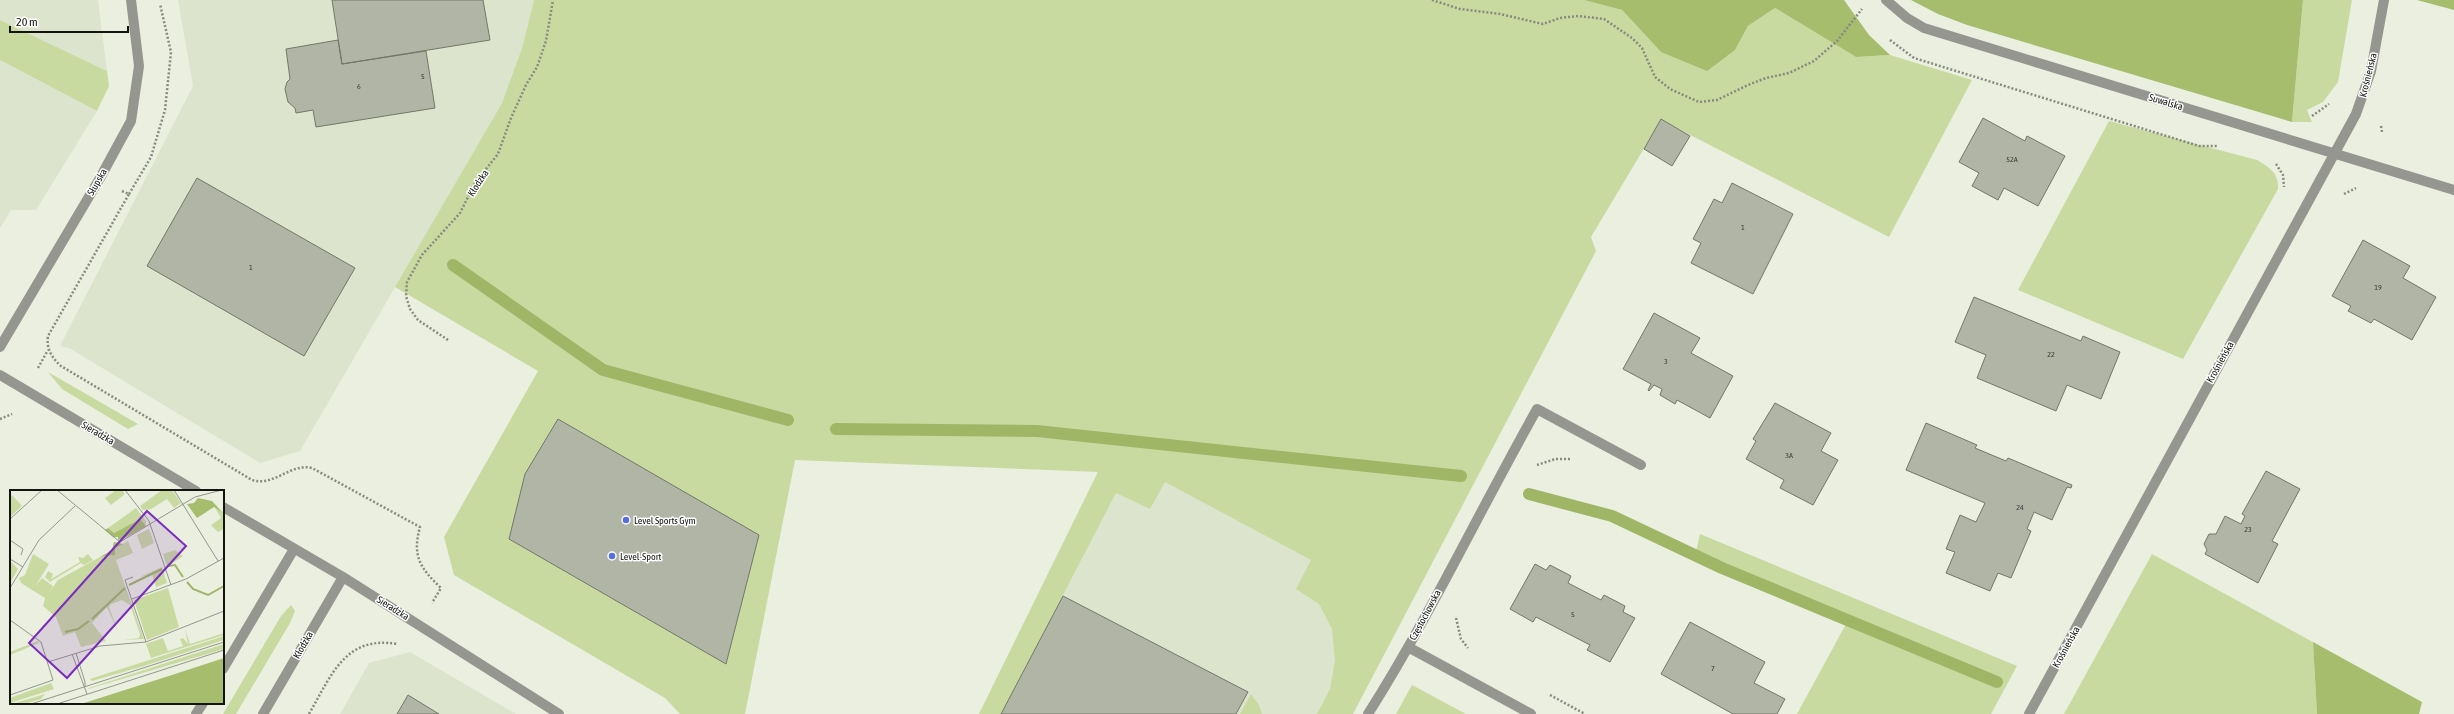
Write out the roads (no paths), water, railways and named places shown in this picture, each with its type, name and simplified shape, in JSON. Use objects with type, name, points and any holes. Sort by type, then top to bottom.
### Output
[{"type":"street","name":"Słupska","points":[[0,347],[100,178],[131,121],[139,66],[131,0]]},
{"type":"street","name":"Suwalska","points":[[1886,0],[1899,13],[1924,28],[2454,190]]},
{"type":"street","name":"Krośnieńska","points":[[2029,714],[2360,106],[2366,88],[2384,0]]},
{"type":"street","name":"Sieradzka","points":[[0,376],[194,490]]},
{"type":"street","name":"Częstochowska","points":[[1531,714],[1408,647],[1537,409],[1641,465]]},
{"type":"street","name":"Sieradzka","points":[[224,508],[343,577],[559,714]]},
{"type":"street","points":[[224,667],[294,548]]},
{"type":"street","name":"Kłodzka","points":[[263,714],[343,577]]},
{"type":"street","points":[[1368,714],[1408,647]]},
{"type":"street","points":[[196,714],[202,704]]},
{"type":"waterway","points":[[453,265],[603,370],[788,420]]},
{"type":"waterway","points":[[836,429],[1037,431],[1461,476]]},
{"type":"waterway","points":[[1529,494],[1612,516],[1722,568],[1997,682]]},
{"type":"place","name":"Level Sports Gym","points":[[626,520]]},
{"type":"place","name":"Level-Sport","points":[[612,556]]}]
